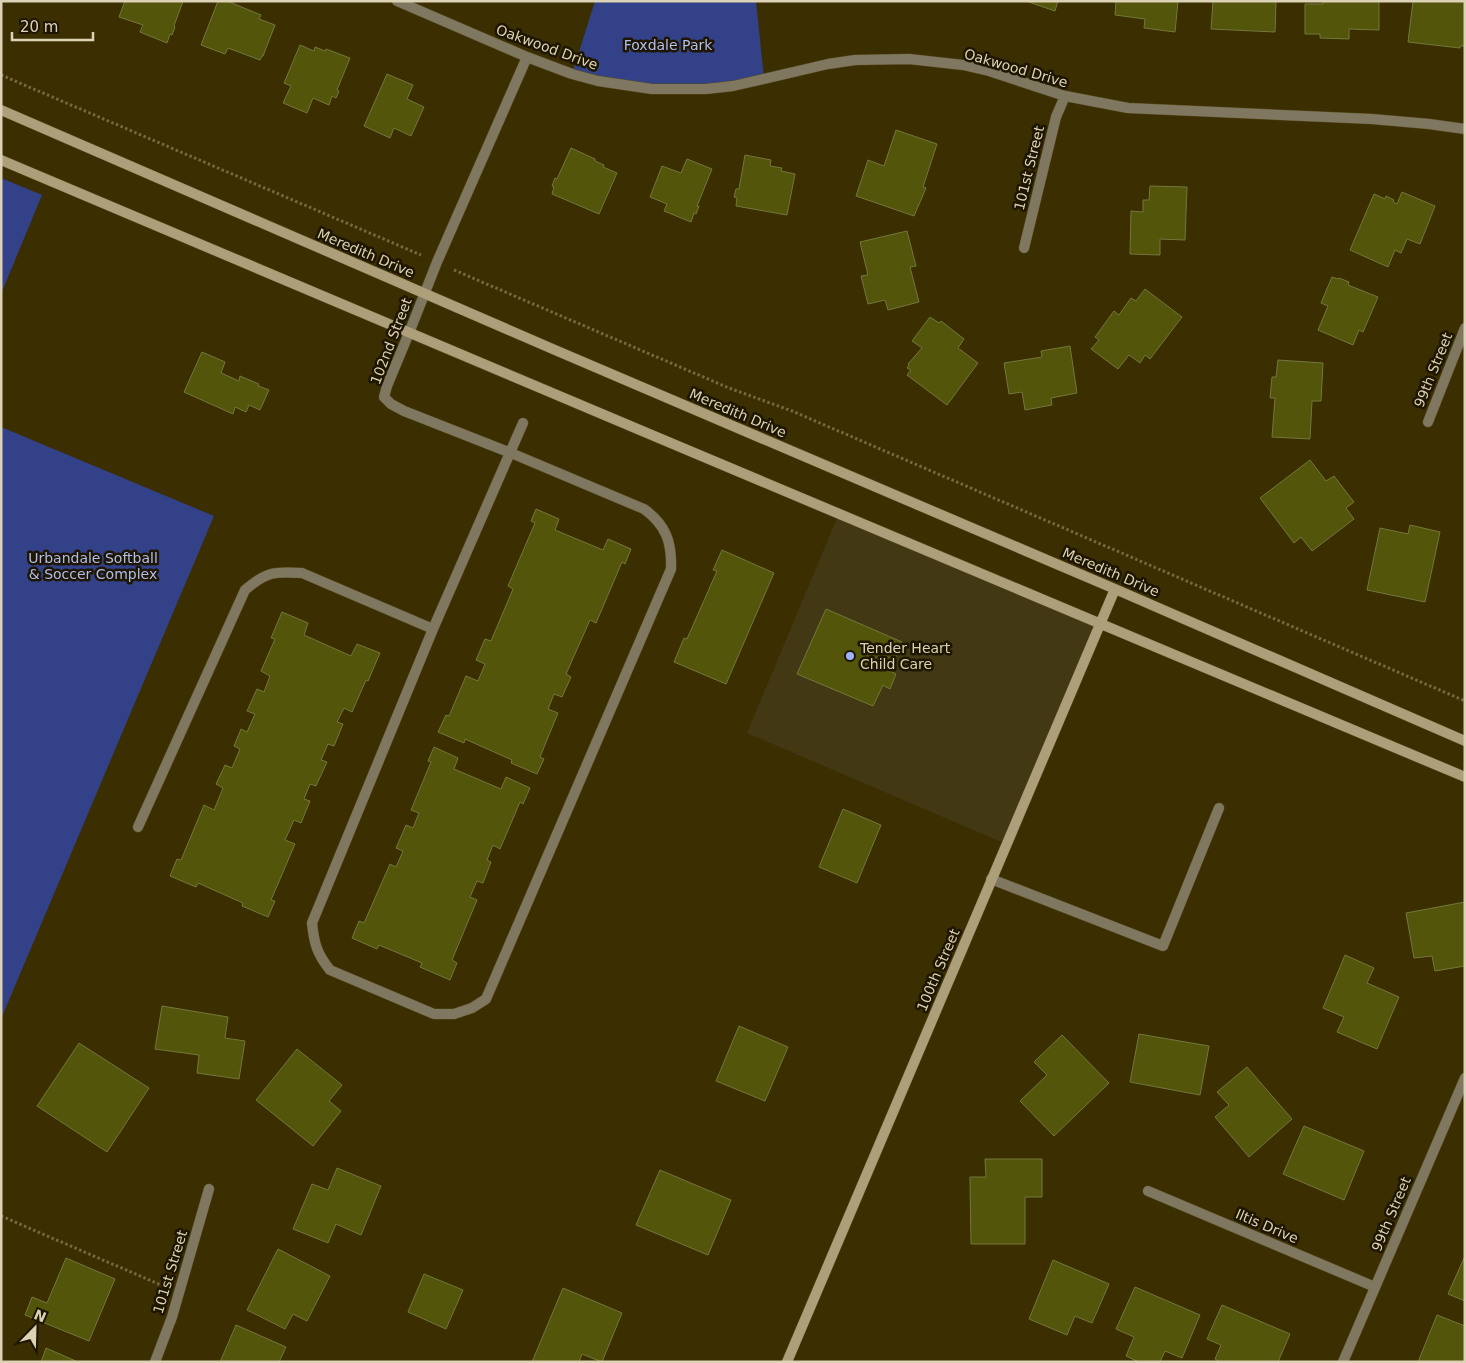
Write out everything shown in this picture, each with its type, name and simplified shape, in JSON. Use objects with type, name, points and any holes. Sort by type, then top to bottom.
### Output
[{"type":"main road","name":"Meredith Drive","points":[[1,110],[1465,741]]},
{"type":"main road","points":[[1,160],[794,494],[1099,625],[1465,777]]},
{"type":"main road","name":"100th Street","points":[[787,1362],[1115,589]]},
{"type":"street","name":"Oakwood Drive","points":[[397,1],[527,57],[572,74],[598,81],[652,89],[733,86],[855,60],[909,59],[981,69],[1065,96],[1128,108],[1372,119],[1430,124],[1465,130]]},
{"type":"street","name":"102nd Street","points":[[511,453],[391,404],[384,397],[437,262],[527,57]]},
{"type":"street","name":"101st Street","points":[[1024,248],[1056,117],[1065,96]]},
{"type":"street","name":"99th Street","points":[[1428,422],[1465,328]]},
{"type":"street","points":[[511,453],[644,509],[658,520],[668,537],[672,552],[672,569],[486,999],[472,1008],[454,1014],[434,1014],[330,970],[320,957],[313,939],[312,923],[433,629],[523,423]]},
{"type":"street","points":[[138,828],[245,590],[258,578],[272,573],[302,573],[433,629]]},
{"type":"street","points":[[991,879],[1163,946],[1219,808]]},
{"type":"street","name":"99th Street","points":[[1343,1362],[1465,1078]]},
{"type":"street","name":"101st Street","points":[[155,1362],[179,1292],[209,1189]]},
{"type":"street","name":"Iltis Drive","points":[[1148,1191],[1375,1287]]},
{"type":"path","points":[[1,75],[729,388],[792,411],[1465,701]]},
{"type":"path","points":[[1,1216],[179,1292]]},
{"type":"shaded area","points":[[839,513],[1099,625],[1006,844],[747,733]]},
{"type":"green space","name":"Foxdale Park","points":[[595,1],[756,1],[764,79],[733,86],[652,89],[572,74]]},
{"type":"green space","points":[[1,178],[42,195],[1,294]]},
{"type":"green space","name":"Urbandale Softball & Soccer Complex","points":[[1,427],[214,516],[1,1019]]},
{"type":"building","points":[[125,1],[183,1],[172,35],[170,34],[167,43],[140,32],[143,25],[119,17]]},
{"type":"building","points":[[218,1],[227,1],[261,15],[259,19],[275,25],[260,60],[228,48],[225,54],[201,45]]},
{"type":"building","points":[[1026,1],[1058,1],[1055,11]]},
{"type":"building","points":[[1116,1],[1178,1],[1175,32],[1144,28],[1145,19],[1115,15]]},
{"type":"building","points":[[1213,1],[1276,1],[1275,32],[1211,29]]},
{"type":"building","points":[[1323,1],[1379,1],[1379,30],[1349,29],[1349,39],[1320,38],[1320,34],[1305,34],[1305,4],[1323,4]]},
{"type":"building","points":[[1413,1],[1465,1],[1465,46],[1460,46],[1460,48],[1408,42]]},
{"type":"building","points":[[300,45],[314,51],[315,47],[325,51],[326,49],[350,58],[337,90],[339,91],[336,98],[332,96],[329,105],[313,98],[307,113],[283,103],[291,86],[284,83]]},
{"type":"building","points":[[387,74],[413,85],[407,99],[424,107],[411,136],[394,128],[390,138],[364,126]]},
{"type":"building","points":[[896,130],[937,144],[923,187],[926,188],[914,216],[856,196],[868,160],[884,166]]},
{"type":"building","points":[[571,148],[595,159],[595,161],[604,165],[603,167],[617,173],[599,214],[552,194],[555,178],[557,179]]},
{"type":"building","points":[[745,155],[771,160],[770,166],[782,168],[781,171],[795,174],[787,215],[736,206],[737,198],[734,197],[736,189],[739,189]]},
{"type":"building","points":[[687,159],[712,169],[697,206],[699,206],[696,214],[694,213],[691,222],[664,211],[667,204],[650,197],[662,166],[681,173]]},
{"type":"building","points":[[1150,186],[1187,187],[1185,240],[1160,239],[1160,255],[1130,254],[1131,211],[1143,212],[1143,200],[1149,200]]},
{"type":"building","points":[[1402,192],[1435,206],[1420,244],[1407,239],[1401,253],[1395,250],[1388,267],[1350,250],[1374,194],[1385,199],[1386,196],[1397,204]]},
{"type":"building","points":[[907,231],[916,266],[910,267],[919,302],[888,310],[885,300],[868,304],[861,276],[868,275],[860,242]]},
{"type":"building","points":[[1332,277],[1349,282],[1348,285],[1378,297],[1363,332],[1359,330],[1353,345],[1318,330],[1328,306],[1321,303]]},
{"type":"building","points":[[1145,289],[1182,317],[1150,359],[1145,355],[1140,363],[1129,355],[1118,369],[1091,349],[1099,340],[1095,337],[1114,311],[1119,315],[1131,298],[1136,301]]},
{"type":"building","points":[[930,317],[939,323],[941,321],[964,339],[958,348],[978,363],[947,405],[907,375],[911,370],[907,368],[908,364],[922,348],[912,341]]},
{"type":"building","points":[[1070,346],[1077,393],[1051,398],[1052,405],[1025,410],[1022,392],[1009,394],[1004,363],[1042,357],[1041,351]]},
{"type":"building","points":[[202,352],[225,362],[221,373],[239,381],[240,376],[269,390],[260,410],[249,405],[246,412],[235,407],[233,414],[184,392]]},
{"type":"building","points":[[1278,360],[1323,363],[1321,401],[1312,401],[1310,439],[1272,437],[1275,398],[1270,398],[1272,377],[1276,377]]},
{"type":"building","points":[[1310,460],[1326,481],[1334,476],[1354,502],[1346,508],[1354,519],[1312,551],[1301,537],[1294,543],[1260,498]]},
{"type":"building","points":[[536,509],[559,519],[555,530],[603,550],[608,539],[631,549],[625,564],[622,562],[596,623],[590,620],[566,674],[571,677],[562,697],[554,694],[548,709],[558,713],[540,757],[544,759],[537,774],[511,763],[512,760],[465,739],[464,743],[438,732],[446,715],[449,716],[466,676],[478,681],[485,664],[476,660],[485,639],[491,641],[513,589],[508,586],[535,523],[531,521]]},
{"type":"building","points":[[1410,525],[1440,532],[1425,602],[1367,590],[1380,528],[1408,534]]},
{"type":"building","points":[[722,550],[774,573],[726,684],[674,662],[684,638],[687,639],[717,571],[713,570]]},
{"type":"building","name":"Tender Heart Child Care","points":[[826,609],[902,642],[890,671],[896,674],[890,689],[883,685],[873,706],[797,674]]},
{"type":"building","points":[[282,612],[308,623],[304,635],[351,656],[357,644],[380,653],[352,712],[344,708],[337,722],[343,724],[334,746],[328,744],[321,760],[327,762],[316,786],[310,784],[304,799],[310,801],[301,823],[294,820],[285,840],[295,844],[271,900],[275,901],[268,917],[242,906],[243,903],[198,883],[196,887],[170,876],[177,859],[181,860],[204,805],[214,810],[223,788],[216,784],[225,765],[232,768],[240,749],[234,746],[241,729],[247,732],[255,714],[247,711],[257,689],[264,692],[270,676],[261,671],[275,639],[271,638]]},
{"type":"building","points":[[434,747],[458,758],[454,769],[501,789],[506,777],[530,788],[523,804],[520,802],[500,849],[493,845],[487,860],[491,862],[483,883],[477,881],[470,897],[477,900],[452,960],[457,963],[450,980],[420,967],[422,963],[379,945],[377,949],[352,938],[359,921],[364,923],[390,864],[396,867],[403,851],[396,848],[406,825],[413,828],[419,813],[411,810],[431,762],[428,761]]},
{"type":"building","points":[[843,809],[881,825],[857,883],[819,867]]},
{"type":"building","points":[[1465,902],[1465,966],[1435,971],[1432,956],[1414,958],[1406,913]]},
{"type":"building","points":[[1345,955],[1374,968],[1367,983],[1399,997],[1377,1049],[1337,1032],[1344,1017],[1323,1008]]},
{"type":"building","points":[[162,1006],[228,1017],[225,1038],[245,1041],[239,1079],[197,1073],[199,1055],[155,1049]]},
{"type":"building","points":[[739,1026],[788,1047],[765,1101],[716,1081]]},
{"type":"building","points":[[1139,1034],[1209,1046],[1200,1095],[1130,1082]]},
{"type":"building","points":[[1062,1035],[1109,1083],[1054,1136],[1020,1101],[1047,1075],[1034,1062]]},
{"type":"building","points":[[79,1043],[149,1088],[107,1152],[37,1106]]},
{"type":"building","points":[[297,1049],[342,1085],[329,1101],[341,1111],[313,1146],[256,1100]]},
{"type":"building","points":[[1247,1067],[1292,1119],[1249,1157],[1215,1117],[1229,1105],[1217,1092]]},
{"type":"building","points":[[1304,1126],[1364,1151],[1344,1200],[1283,1174]]},
{"type":"building","points":[[985,1159],[1042,1159],[1042,1197],[1025,1197],[1025,1244],[971,1244],[970,1177],[986,1177]]},
{"type":"building","points":[[337,1168],[381,1186],[361,1235],[336,1224],[328,1243],[293,1229],[312,1184],[328,1190]]},
{"type":"building","points":[[660,1170],[731,1200],[708,1255],[636,1225]]},
{"type":"building","points":[[278,1249],[330,1276],[307,1321],[293,1314],[285,1329],[247,1310]]},
{"type":"building","points":[[1465,1256],[1465,1301],[1448,1294]]},
{"type":"building","points":[[66,1258],[115,1279],[89,1341],[25,1315],[32,1297],[47,1303]]},
{"type":"building","points":[[1053,1260],[1109,1284],[1092,1323],[1075,1316],[1067,1335],[1029,1319]]},
{"type":"building","points":[[424,1274],[463,1290],[446,1329],[408,1312]]},
{"type":"building","points":[[1135,1287],[1200,1315],[1182,1358],[1165,1351],[1160,1362],[1139,1362],[1126,1356],[1134,1337],[1116,1329]]},
{"type":"building","points":[[563,1288],[622,1313],[602,1362],[582,1354],[579,1362],[532,1362]]},
{"type":"building","points":[[1222,1305],[1290,1334],[1278,1362],[1220,1362],[1215,1359],[1221,1345],[1207,1339]]},
{"type":"building","points":[[1437,1315],[1465,1326],[1465,1362],[1418,1362]]},
{"type":"building","points":[[236,1325],[286,1347],[279,1362],[220,1362]]},
{"type":"building","points":[[46,1348],[78,1362],[41,1362]]},
{"type":"place","name":"Tender Heart Child Care","points":[[850,656]]}]
